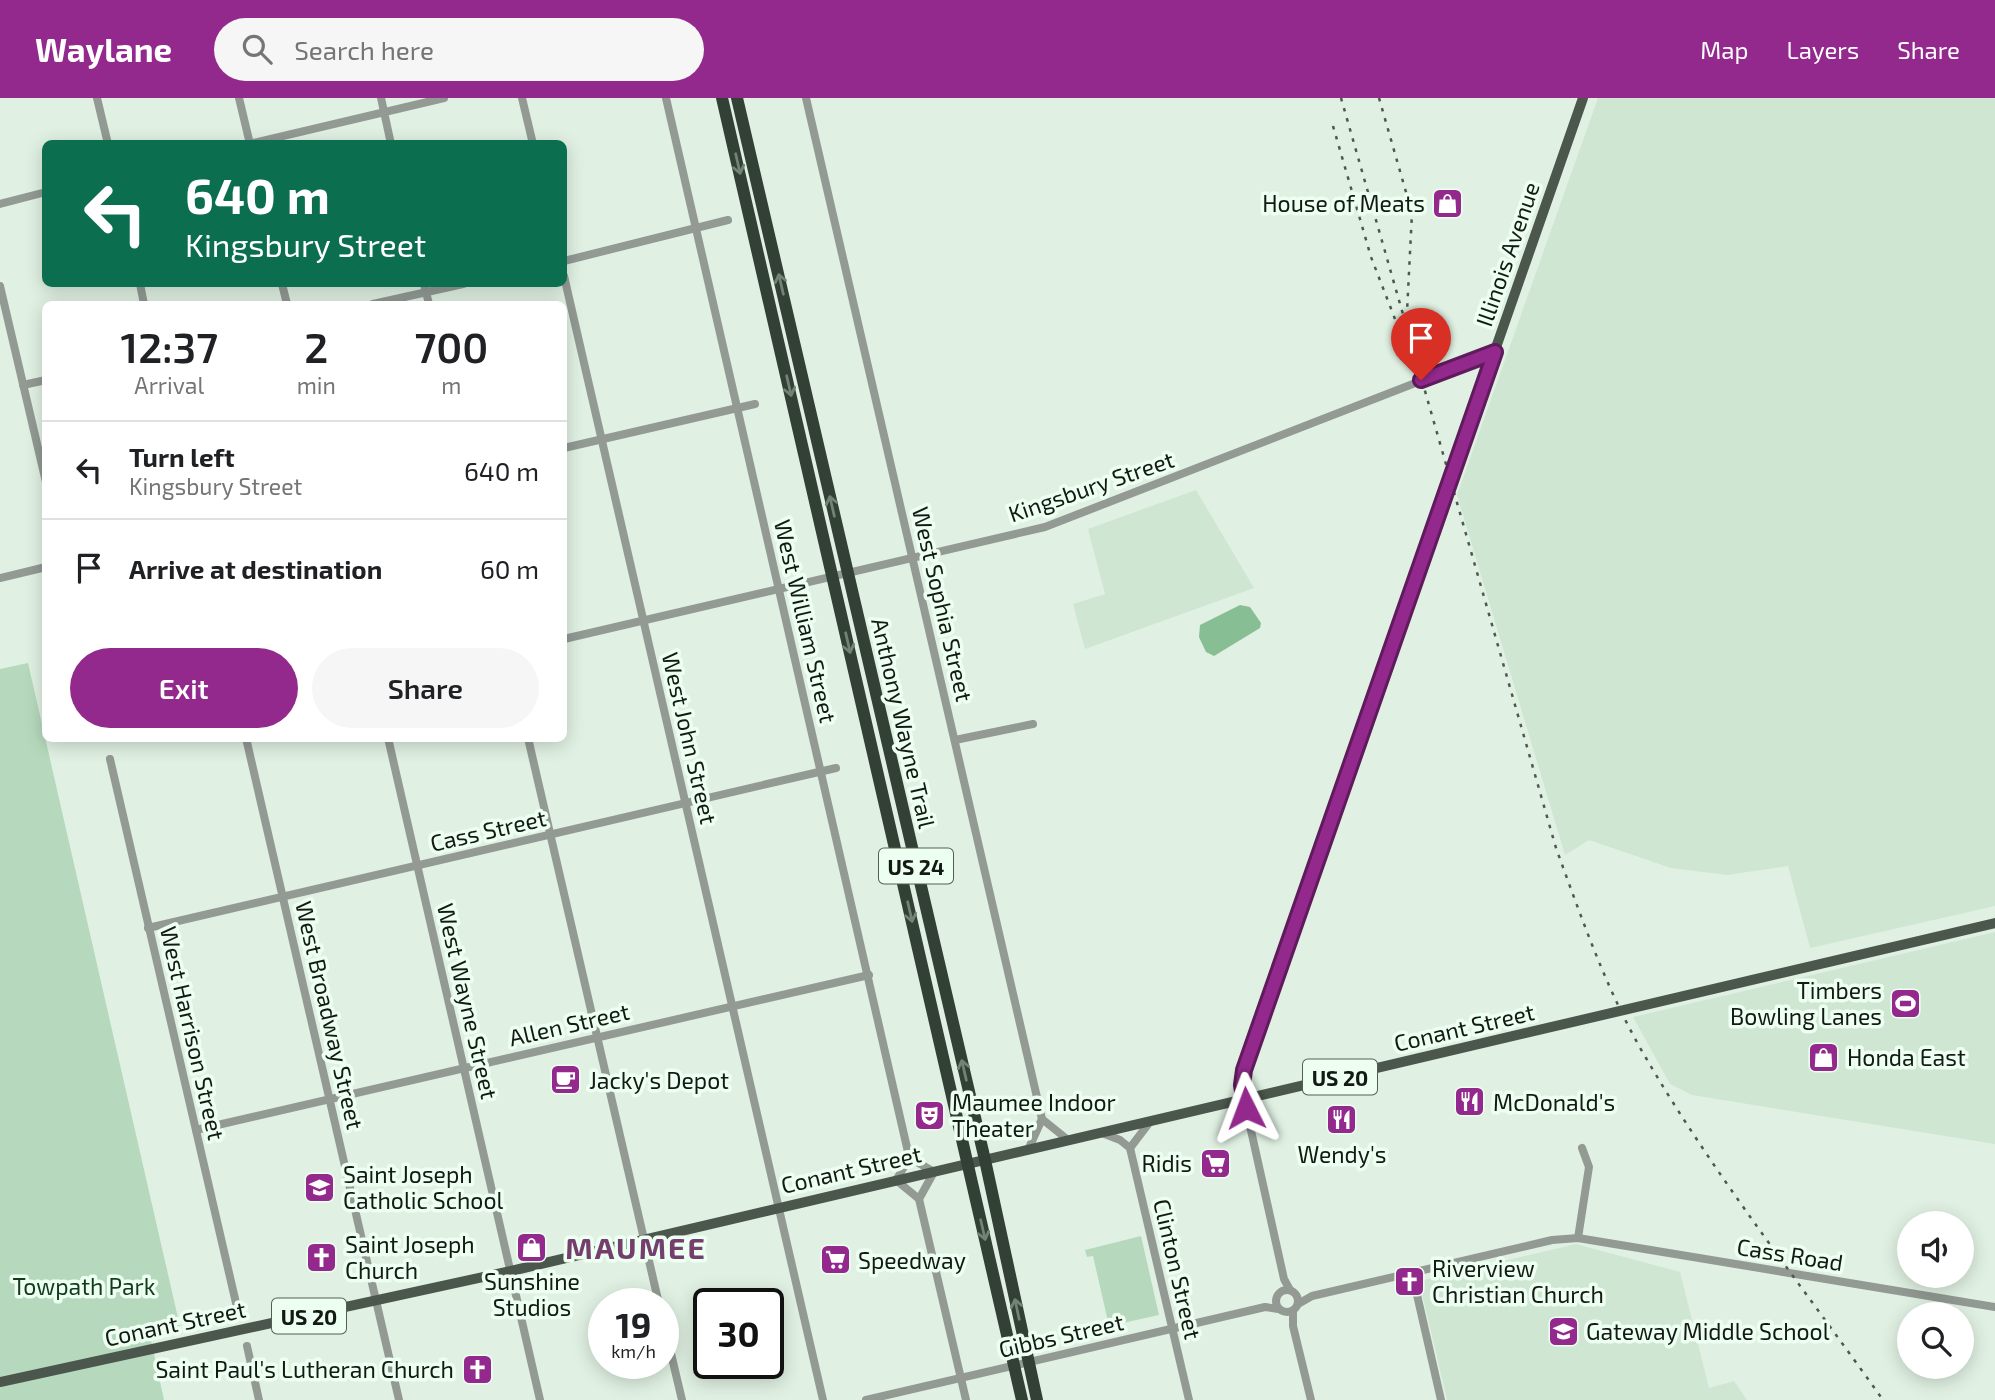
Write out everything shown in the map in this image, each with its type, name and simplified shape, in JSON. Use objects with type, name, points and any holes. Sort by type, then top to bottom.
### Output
[{"type":"highway","name":"Anthony Wayne Trail","points":[[722,98],[969,1164],[1021,1400]]},
{"type":"highway","name":"Anthony Wayne Trail","points":[[737,98],[985,1160],[1037,1400]]},
{"type":"main road","name":"Illinois Avenue","points":[[1244,1099],[1244,1070],[1583,98]]},
{"type":"main road","name":"Conant Street","points":[[0,1382],[511,1271],[1995,923]]},
{"type":"street","points":[[97,98],[107,140]]},
{"type":"street","points":[[239,98],[249,140]]},
{"type":"street","points":[[381,98],[390,140]]},
{"type":"street","points":[[263,140],[444,98]]},
{"type":"street","points":[[522,98],[532,140]]},
{"type":"street","name":"West William Street","points":[[666,98],[908,1152]]},
{"type":"street","name":"West Sophia Street","points":[[806,98],[1042,1119]]},
{"type":"street","points":[[0,204],[42,193]]},
{"type":"street","points":[[567,260],[728,220]]},
{"type":"street","points":[[0,286],[42,465]]},
{"type":"street","name":"West John Street","points":[[566,287],[823,1400]]},
{"type":"street","points":[[383,301],[425,288]]},
{"type":"street","name":"Kingsbury Street","points":[[567,638],[1045,527],[1495,352]]},
{"type":"street","points":[[23,385],[42,381]]},
{"type":"street","points":[[567,447],[755,404]]},
{"type":"street","points":[[0,578],[42,568]]},
{"type":"street","points":[[955,740],[1032,724]]},
{"type":"street","name":"West Broadway Street","points":[[247,742],[399,1400]]},
{"type":"street","name":"West Wayne Street","points":[[389,742],[540,1400]]},
{"type":"street","points":[[529,742],[655,1288]]},
{"type":"street","name":"West Harrison Street","points":[[110,759],[239,1316]]},
{"type":"street","name":"Cass Street","points":[[148,928],[836,768]]},
{"type":"street","name":"Allen Street","points":[[196,1130],[869,975]]},
{"type":"street","points":[[1244,1099],[1285,1293],[1311,1400]]},
{"type":"street","points":[[1028,1150],[1042,1119],[1068,1140]]},
{"type":"street","points":[[1101,1133],[1121,1140],[1130,1148],[1150,1121]]},
{"type":"street","name":"Clinton Street","points":[[1130,1148],[1189,1400]]},
{"type":"street","points":[[1289,1309],[1312,1296],[1552,1240],[1578,1238],[1589,1167],[1582,1148]]},
{"type":"street","points":[[908,1152],[917,1162],[934,1172],[919,1199]]},
{"type":"street","points":[[908,1152],[906,1164],[896,1180],[919,1199],[965,1400]]},
{"type":"street","name":"Cass Road","points":[[1578,1238],[1995,1307]]},
{"type":"street","points":[[1412,1273],[1441,1400]]},
{"type":"street","points":[[1285,1293],[1312,1296]]},
{"type":"street","points":[[1285,1293],[1289,1309]]},
{"type":"street","name":"Gibbs Street","points":[[1265,1307],[1285,1293]]},
{"type":"street","name":"Gibbs Street","points":[[866,1400],[1265,1307],[1289,1309]]},
{"type":"street","points":[[247,1346],[258,1400]]},
{"type":"street","points":[[677,1379],[682,1400]]},
{"type":"shaded area","points":[[1598,98],[1995,98],[1995,906],[1810,948],[1788,866],[1727,875],[1671,868],[1589,840],[1565,855],[1457,495]]},
{"type":"shaded area","points":[[1196,490],[1254,588],[1085,649],[1073,604],[1105,594],[1088,529]]},
{"type":"shaded area","points":[[1240,605],[1250,607],[1261,623],[1260,628],[1214,656],[1206,652],[1199,637],[1200,625]]},
{"type":"shaded area","points":[[1995,932],[1995,1144],[1692,1095],[1670,1084],[1633,1017]]},
{"type":"shaded area","name":"Gateway Middle School","points":[[1576,1244],[1680,1272],[1709,1388],[1734,1381],[1747,1400],[1447,1400],[1419,1281]]},
{"type":"green space","name":"Towpath Park","points":[[28,663],[42,724],[42,742],[46,742],[181,1331],[151,1340],[164,1400],[0,1400],[0,669]]},
{"type":"green space","points":[[1141,1236],[1159,1315],[1109,1326],[1093,1256],[1087,1257],[1085,1250]]},
{"type":"railway","points":[[1341,98],[1556,848],[1596,955],[1632,1033],[1673,1102],[1730,1189],[1883,1400]]},
{"type":"railway","points":[[1379,98],[1412,213],[1407,312]]},
{"type":"railway","points":[[1333,126],[1371,257],[1395,319]]},
{"type":"place","name":"House of Meats","points":[[1448,203]]},
{"type":"place","name":"Timbers Bowling Lanes","points":[[1905,1003]]},
{"type":"place","name":"Honda East","points":[[1824,1057]]},
{"type":"place","name":"Jacky's Depot","points":[[566,1080]]},
{"type":"place","name":"McDonald's","points":[[1470,1102]]},
{"type":"place","name":"Maumee Indoor Theater","points":[[929,1115]]},
{"type":"place","name":"Wendy's","points":[[1342,1120]]},
{"type":"place","name":"Ridis","points":[[1215,1163]]},
{"type":"place","name":"Saint Joseph Catholic School","points":[[320,1187]]},
{"type":"place","name":"Sunshine Studios","points":[[532,1247]]},
{"type":"place","name":"Saint Joseph Church","points":[[322,1257]]},
{"type":"place","name":"Speedway","points":[[835,1260]]},
{"type":"place","name":"Riverview Christian Church","points":[[1409,1281]]},
{"type":"place","name":"Gateway Middle School","points":[[1563,1331]]},
{"type":"place","name":"Saint Paul's Lutheran Church","points":[[477,1369]]},
{"type":"district","name":"MAUMEE","points":[[636,1247]]},
{"type":"route","points":[[1246,1108],[1242,1085],[1244,1070],[1495,352],[1421,380]]}]
